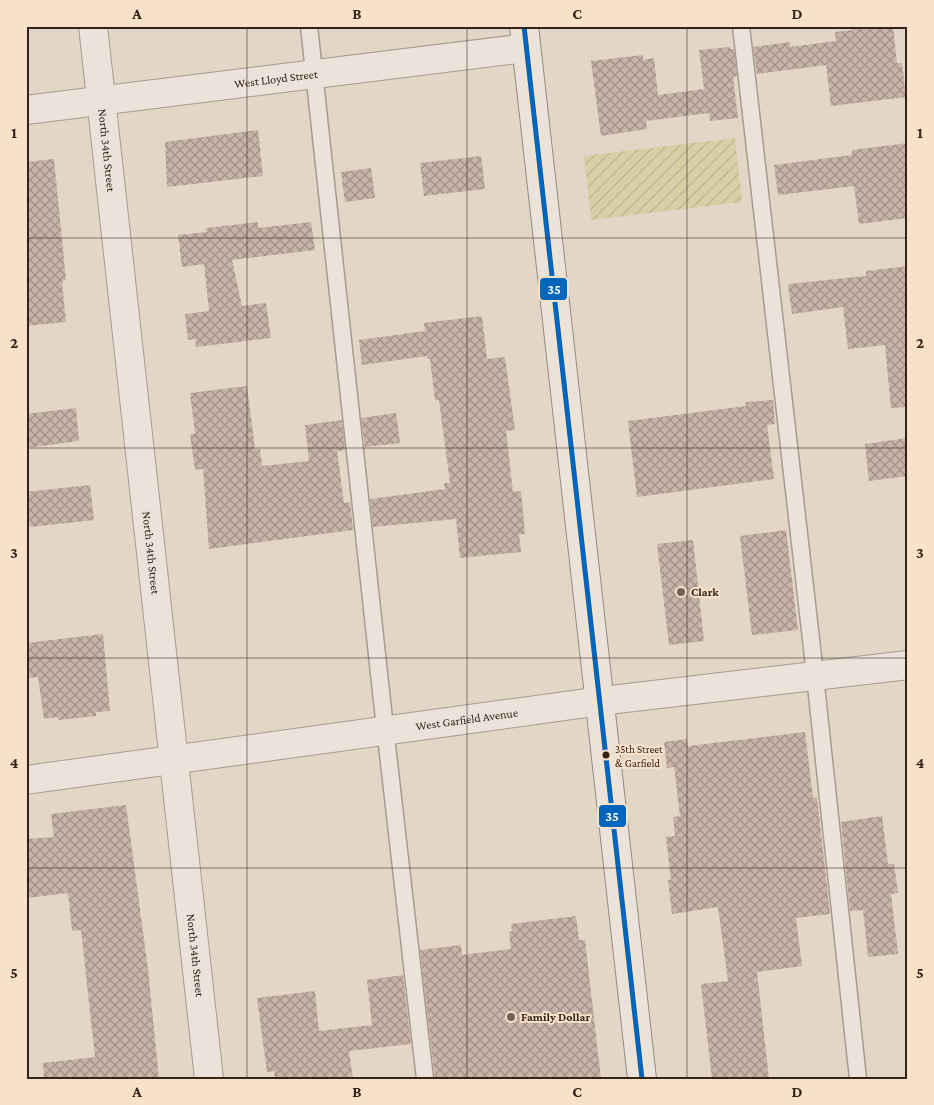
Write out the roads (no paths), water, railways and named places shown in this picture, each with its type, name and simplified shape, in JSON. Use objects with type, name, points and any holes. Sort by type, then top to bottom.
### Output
[{"type":"street","name":"North 34th Street","points":[[92,26],[209,1079]]},
{"type":"street","name":"West Lloyd Street","points":[[26,110],[315,74],[525,37]]},
{"type":"street","points":[[525,37],[642,1079]]},
{"type":"street","name":"West Garfield Avenue","points":[[26,780],[601,701],[908,665]]},
{"type":"lane","points":[[309,26],[385,731],[425,1079]]},
{"type":"lane","points":[[741,26],[816,676],[858,1079]]},
{"type":"place","name":"Clark","points":[[681,592]]},
{"type":"place","name":"35th Street & Garfield","points":[[606,755]]},
{"type":"place","name":"Family Dollar","points":[[511,1017]]}]
